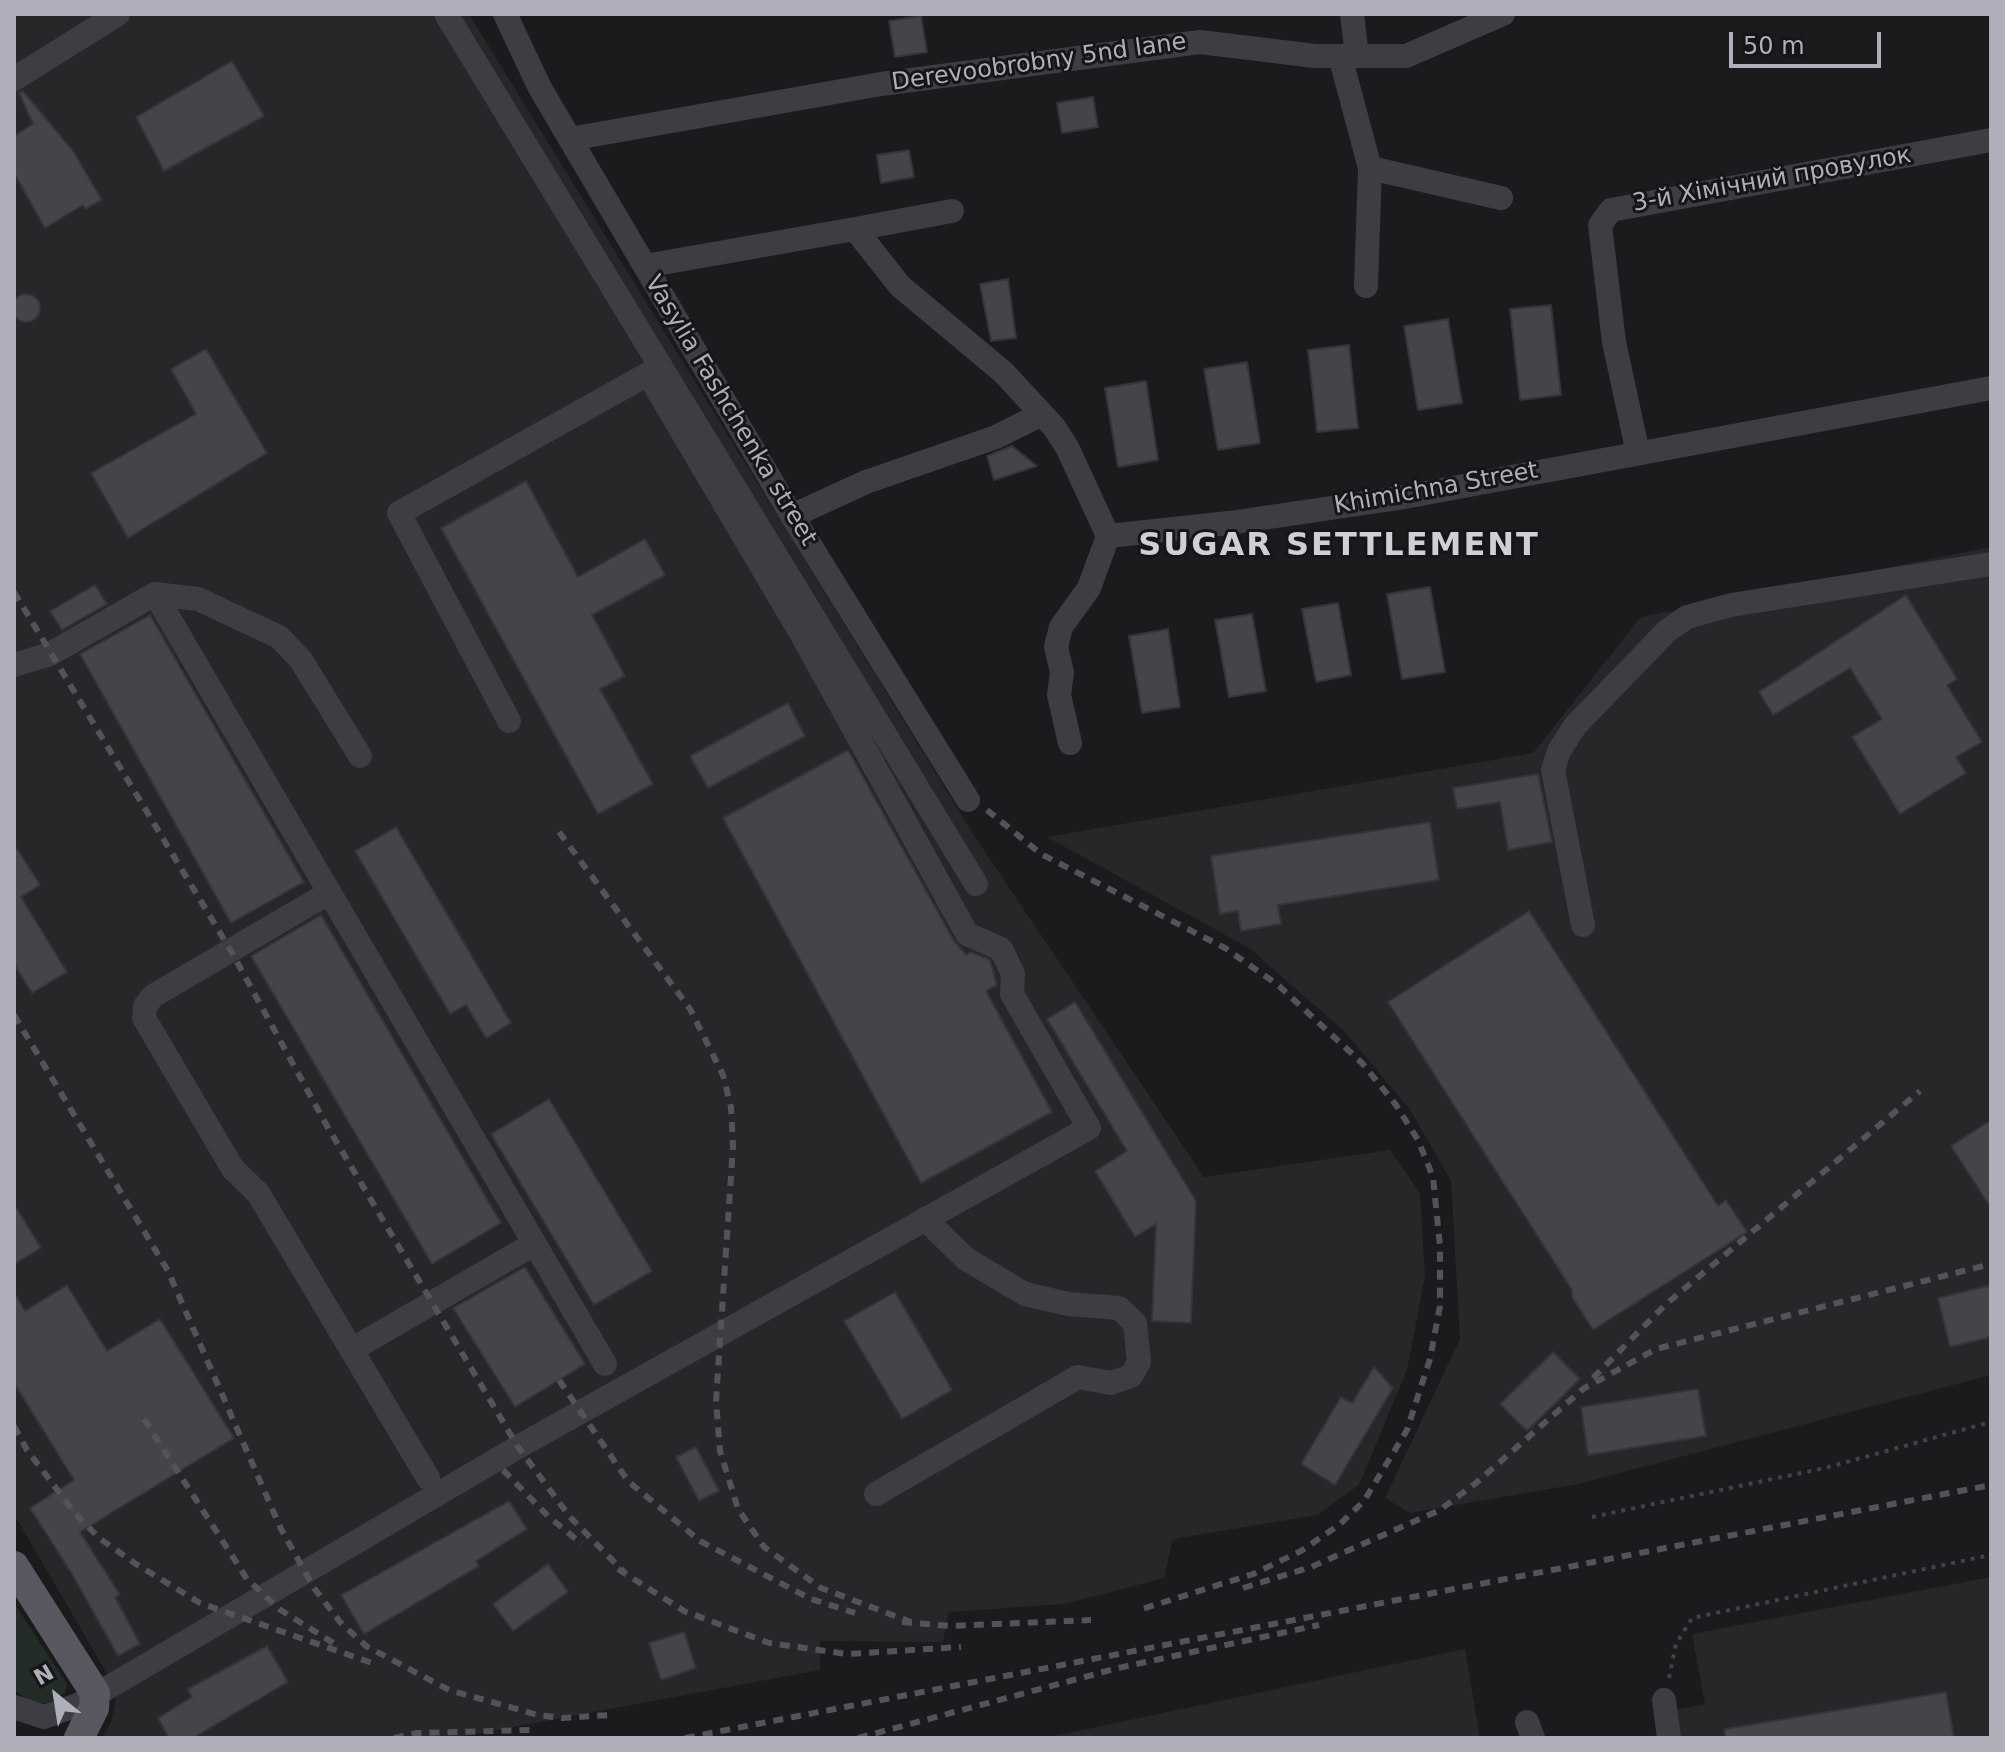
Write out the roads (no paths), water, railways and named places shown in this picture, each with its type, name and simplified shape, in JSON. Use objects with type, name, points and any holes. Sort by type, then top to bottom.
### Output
[{"type":"main road","points":[[14,1566],[95,1693],[94,1708],[79,1738]]},
{"type":"street","points":[[14,79],[118,14]]},
{"type":"street","points":[[446,14],[976,884]]},
{"type":"street","name":"Vasylia Fashchenka street","points":[[505,14],[540,88],[792,516],[968,800]]},
{"type":"street","points":[[1352,14],[1348,56],[1370,168],[1366,286]]},
{"type":"street","name":"Derevoobrobny 5nd lane","points":[[570,139],[881,84],[1200,42],[1348,56],[1406,56],[1503,14]]},
{"type":"street","name":"3-й Хімічний провулок","points":[[1638,453],[1614,342],[1600,225],[1611,210],[1991,140]]},
{"type":"street","points":[[1370,168],[1501,198]]},
{"type":"street","points":[[645,266],[952,211]]},
{"type":"street","points":[[855,229],[900,286],[1003,372],[1042,414],[1067,447],[1108,536],[1089,588],[1061,627],[1056,647],[1062,672],[1059,695],[1070,743]]},
{"type":"street","points":[[14,1707],[44,1717],[80,1704],[518,1447],[1089,1128],[1012,994],[1013,974],[1001,949],[967,934],[802,635],[648,374],[399,513],[509,721]]},
{"type":"street","name":"Khimichna Street","points":[[1108,536],[1229,523],[1399,498],[1991,388]]},
{"type":"street","points":[[792,516],[866,482],[996,437],[1042,414]]},
{"type":"street","points":[[1583,925],[1553,770],[1559,751],[1575,726],[1667,631],[1687,617],[1731,605],[1991,564]]},
{"type":"street","points":[[14,665],[50,654],[155,594],[198,599],[279,637],[301,660],[360,756]]},
{"type":"street","points":[[155,594],[532,1245],[605,1364]]},
{"type":"street","points":[[327,894],[153,996],[145,1006],[144,1018],[233,1169],[258,1193],[428,1478]]},
{"type":"street","points":[[876,1494],[1078,1377],[1111,1383],[1131,1376],[1139,1362],[1135,1323],[1119,1308],[1068,1304],[1025,1294],[966,1259],[925,1219]]},
{"type":"street","points":[[351,1350],[532,1245]]},
{"type":"street","points":[[1664,1700],[1669,1738]]},
{"type":"railway","points":[[14,592],[231,951],[327,1126],[518,1447],[570,1517],[625,1573]]},
{"type":"railway","points":[[987,810],[1041,854],[1225,948],[1278,985],[1362,1063],[1396,1105],[1418,1140],[1433,1177],[1440,1246],[1440,1306],[1430,1359],[1407,1430],[1364,1501],[1339,1525],[1301,1551],[1253,1574],[1139,1610]]},
{"type":"railway","points":[[559,832],[690,1009],[723,1075],[731,1107],[733,1146],[716,1401],[720,1451],[738,1509],[764,1547],[821,1588],[911,1622]]},
{"type":"railway","points":[[14,1015],[168,1271],[281,1529],[314,1588],[340,1622],[366,1646],[449,1690],[538,1715],[562,1718],[611,1715]]},
{"type":"railway","points":[[1593,1378],[1665,1305],[1920,1091]]},
{"type":"railway","points":[[1243,1588],[1311,1567],[1440,1510],[1476,1483],[1583,1389],[1656,1349],[1991,1264]]},
{"type":"railway","points":[[559,1380],[628,1481],[700,1541],[811,1599],[855,1613]]},
{"type":"railway","points":[[144,1419],[247,1579],[279,1609],[335,1644]]},
{"type":"railway","points":[[14,1426],[27,1450],[75,1513],[99,1538],[136,1564],[200,1603],[375,1664]]},
{"type":"railway","points":[[503,1470],[549,1517],[582,1544]]},
{"type":"railway","points":[[685,1738],[1991,1485]]},
{"type":"railway","points":[[618,1569],[684,1611],[769,1643],[847,1654],[961,1647]]},
{"type":"railway","points":[[902,1622],[951,1626],[1091,1620]]},
{"type":"railway","points":[[858,1738],[1118,1668],[1319,1625]]},
{"type":"railway","points":[[394,1738],[417,1733],[533,1730]]},
{"type":"district","name":"SUGAR SETTLEMENT","points":[[1339,547]]}]
